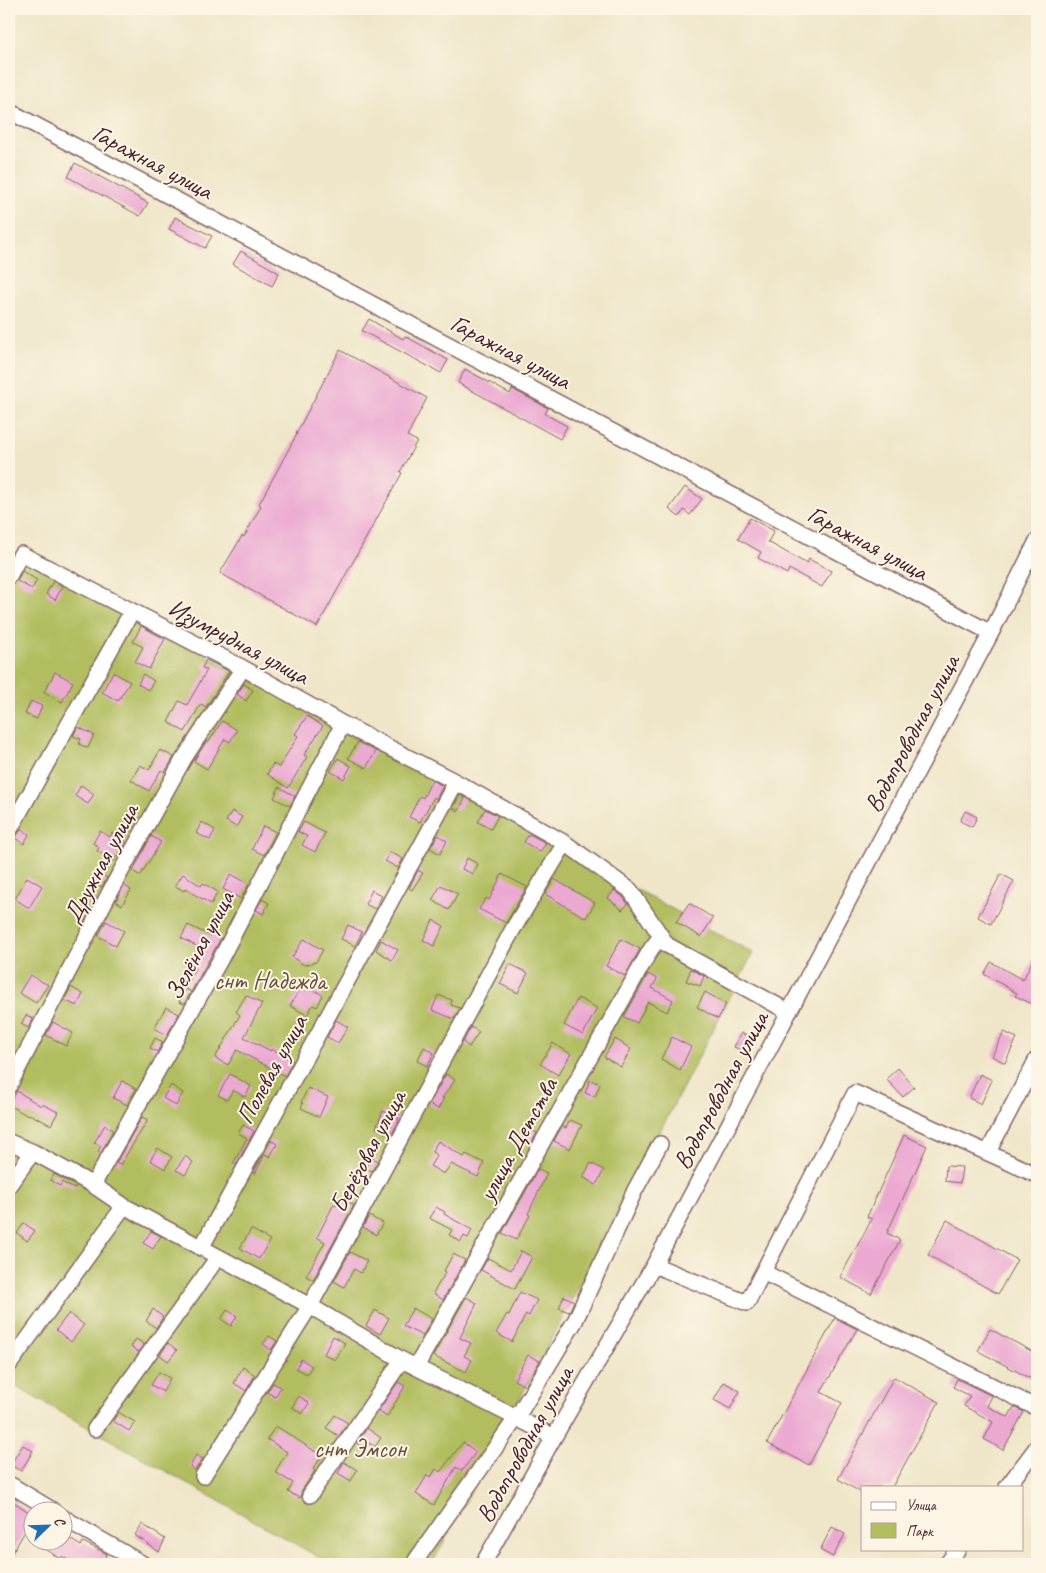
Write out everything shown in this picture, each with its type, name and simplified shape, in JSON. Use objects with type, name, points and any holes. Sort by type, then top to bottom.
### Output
[{"type":"street","name":"Гаражная улица","points":[[9,111],[990,634]]},
{"type":"street","name":"Водопроводная улица","points":[[484,1564],[554,1437],[654,1265],[990,634],[1037,541]]},
{"type":"street","name":"Изумрудная улица","points":[[9,576],[15,551],[243,668],[343,724],[456,782],[565,843],[630,890],[667,944],[788,1012]]},
{"type":"street","points":[[9,831],[132,612]]},
{"type":"street","name":"Дружная улица","points":[[9,1086],[114,884],[183,760],[243,668]]},
{"type":"street","name":"Зелёная улица","points":[[93,1185],[220,960],[343,724]]},
{"type":"street","name":"Полевая улица","points":[[201,1248],[456,782]]},
{"type":"street","name":"Берёзовая улица","points":[[203,1476],[310,1306],[513,929],[565,843]]},
{"type":"street","name":"улица Детства","points":[[416,1367],[651,949],[661,936]]},
{"type":"street","points":[[988,1152],[1037,1059]]},
{"type":"street","points":[[654,1265],[747,1303],[855,1093],[1037,1175]]},
{"type":"street","points":[[9,1142],[33,1152],[93,1185],[124,1206],[310,1306],[402,1360],[554,1437]]},
{"type":"street","points":[[416,1560],[517,1417],[575,1321],[635,1190],[660,1144]]},
{"type":"street","points":[[9,1185],[33,1152]]},
{"type":"street","points":[[9,1365],[124,1206]]},
{"type":"street","points":[[95,1429],[218,1257]]},
{"type":"street","points":[[763,1272],[1037,1408]]},
{"type":"street","points":[[310,1496],[402,1360]]},
{"type":"street","points":[[1008,1486],[1037,1447]]},
{"type":"street","points":[[9,1484],[35,1500]]},
{"type":"street","points":[[72,1522],[143,1564]]},
{"type":"street","points":[[946,1564],[957,1550]]},
{"type":"green space","name":"снт Надежда","points":[[9,548],[753,953],[432,1564],[331,1564],[9,1383]]},
{"type":"building","points":[[75,163],[148,203],[140,216],[68,177]]},
{"type":"building","points":[[175,217],[212,236],[205,248],[169,229]]},
{"type":"building","points":[[241,251],[279,273],[272,286],[233,264]]},
{"type":"building","points":[[369,319],[403,339],[405,336],[448,360],[441,373],[362,331]]},
{"type":"building","points":[[340,350],[427,398],[407,436],[417,441],[400,472],[402,473],[317,627],[220,573],[242,536],[244,537],[261,506],[259,504]]},
{"type":"building","points":[[465,369],[510,394],[512,389],[548,408],[545,414],[567,426],[560,439],[458,383]]},
{"type":"building","points":[[685,487],[702,499],[690,515],[684,510],[679,517],[669,509]]},
{"type":"building","points":[[750,518],[774,531],[768,542],[807,564],[809,559],[831,571],[822,587],[789,569],[787,574],[758,558],[761,552],[738,539]]},
{"type":"building","points":[[22,571],[37,580],[32,589],[17,581]]},
{"type":"building","points":[[53,581],[63,586],[55,600],[46,594]]},
{"type":"building","points":[[141,626],[165,639],[149,669],[135,662],[143,647],[133,642]]},
{"type":"building","points":[[206,660],[229,671],[206,707],[201,704],[185,732],[168,722],[179,701],[187,705],[207,670],[202,668]]},
{"type":"building","points":[[55,672],[73,682],[62,702],[44,692]]},
{"type":"building","points":[[113,672],[130,682],[118,701],[102,692]]},
{"type":"building","points":[[143,674],[154,681],[148,690],[138,684]]},
{"type":"building","points":[[244,684],[253,690],[246,701],[237,694]]},
{"type":"building","points":[[31,701],[42,706],[37,719],[25,714]]},
{"type":"building","points":[[307,716],[323,726],[304,755],[307,757],[288,788],[267,774],[273,764],[279,767],[298,736],[295,734]]},
{"type":"building","points":[[222,721],[237,730],[230,742],[225,739],[207,769],[194,761]]},
{"type":"building","points":[[78,727],[94,735],[88,748],[79,744],[81,739],[73,736]]},
{"type":"building","points":[[358,742],[376,751],[366,768],[348,758]]},
{"type":"building","points":[[160,750],[174,757],[165,772],[161,770],[149,791],[131,780],[140,765],[149,770]]},
{"type":"building","points":[[338,758],[351,766],[344,779],[330,771]]},
{"type":"building","points":[[432,780],[443,786],[436,799],[434,797],[420,822],[409,817],[420,796],[423,798]]},
{"type":"building","points":[[81,785],[94,794],[88,804],[75,796]]},
{"type":"building","points":[[279,787],[295,796],[290,806],[274,798]]},
{"type":"building","points":[[460,795],[465,798],[459,811],[453,808]]},
{"type":"building","points":[[485,809],[498,816],[491,829],[478,822]]},
{"type":"building","points":[[232,811],[242,817],[236,827],[226,821]]},
{"type":"building","points":[[965,811],[977,817],[972,827],[960,821]]},
{"type":"building","points":[[202,822],[215,830],[210,840],[196,833]]},
{"type":"building","points":[[304,822],[325,833],[315,852],[302,845],[307,836],[298,832]]},
{"type":"building","points":[[263,826],[276,832],[264,855],[252,849]]},
{"type":"building","points":[[21,829],[29,834],[24,844],[15,838]]},
{"type":"building","points":[[100,831],[110,837],[112,833],[126,842],[114,861],[97,851],[99,847],[93,843]]},
{"type":"building","points":[[529,834],[546,843],[540,852],[524,842]]},
{"type":"building","points":[[438,835],[447,841],[440,854],[430,848]]},
{"type":"building","points":[[151,836],[161,842],[140,876],[133,871]]},
{"type":"building","points":[[390,852],[403,859],[398,868],[385,861]]},
{"type":"building","points":[[467,858],[478,864],[473,874],[462,869]]},
{"type":"building","points":[[418,870],[423,873],[412,890],[409,888]]},
{"type":"building","points":[[99,873],[107,878],[102,887],[94,883]]},
{"type":"building","points":[[183,874],[201,886],[203,883],[218,892],[211,904],[185,889],[184,891],[175,886]]},
{"type":"building","points":[[231,874],[249,884],[241,899],[223,889]]},
{"type":"building","points":[[502,874],[527,887],[506,923],[479,909],[486,898],[489,900]]},
{"type":"building","points":[[1001,874],[1014,881],[991,924],[978,917]]},
{"type":"building","points":[[27,877],[42,886],[29,908],[15,899]]},
{"type":"building","points":[[554,879],[595,903],[586,918],[545,894]]},
{"type":"building","points":[[124,885],[131,890],[122,905],[116,901]]},
{"type":"building","points":[[441,885],[458,894],[449,910],[432,900]]},
{"type":"building","points":[[372,890],[382,896],[375,909],[365,904]]},
{"type":"building","points":[[614,890],[628,904],[622,910],[608,898]]},
{"type":"building","points":[[262,899],[269,903],[263,914],[256,910]]},
{"type":"building","points":[[689,903],[713,918],[701,937],[676,922]]},
{"type":"building","points":[[433,920],[444,926],[434,946],[423,940]]},
{"type":"building","points":[[106,921],[124,931],[116,946],[98,936]]},
{"type":"building","points":[[188,925],[211,936],[212,933],[221,938],[191,992],[185,988],[195,968],[190,964],[200,948],[181,938]]},
{"type":"building","points":[[348,925],[362,932],[355,946],[341,939]]},
{"type":"building","points":[[304,939],[323,950],[316,962],[304,965],[292,957]]},
{"type":"building","points":[[621,939],[640,949],[625,976],[606,966]]},
{"type":"building","points":[[381,940],[398,950],[392,960],[376,950]]},
{"type":"building","points":[[1037,951],[1037,1006],[1015,996],[1017,993],[984,974],[991,962],[1023,980]]},
{"type":"building","points":[[510,964],[528,973],[518,993],[500,984]]},
{"type":"building","points":[[691,969],[704,976],[700,986],[686,981]]},
{"type":"building","points":[[648,974],[657,979],[652,988],[673,1000],[667,1012],[648,1002],[637,1023],[624,1017]]},
{"type":"building","points":[[30,975],[48,985],[36,1003],[19,993]]},
{"type":"building","points":[[303,984],[323,995],[317,1007],[313,1005],[307,1015],[290,1006]]},
{"type":"building","points":[[71,987],[83,994],[77,1006],[64,1000]]},
{"type":"building","points":[[186,989],[191,992],[184,1004],[179,1002]]},
{"type":"building","points":[[705,992],[726,1004],[718,1019],[697,1007]]},
{"type":"building","points":[[246,995],[262,1004],[244,1037],[271,1051],[272,1049],[293,1061],[285,1076],[237,1050],[228,1065],[215,1058],[240,1015],[236,1012]]},
{"type":"building","points":[[438,995],[452,1000],[451,1005],[460,1008],[454,1019],[432,1010]]},
{"type":"building","points":[[578,998],[597,1008],[583,1035],[564,1025]]},
{"type":"building","points":[[166,1007],[179,1014],[167,1035],[154,1028]]},
{"type":"building","points":[[26,1015],[33,1019],[28,1028],[21,1024]]},
{"type":"building","points":[[336,1020],[348,1027],[338,1043],[327,1037]]},
{"type":"building","points":[[53,1022],[73,1033],[66,1046],[46,1035]]},
{"type":"building","points":[[471,1027],[479,1032],[469,1047],[463,1042]]},
{"type":"building","points":[[1004,1032],[1017,1038],[1005,1063],[992,1056]]},
{"type":"building","points":[[741,1033],[750,1037],[743,1051],[734,1047]]},
{"type":"building","points":[[672,1037],[691,1047],[680,1070],[661,1059]]},
{"type":"building","points":[[155,1038],[163,1042],[157,1052],[150,1048]]},
{"type":"building","points":[[615,1039],[631,1049],[621,1067],[604,1057]]},
{"type":"building","points":[[553,1043],[571,1054],[558,1075],[540,1064]]},
{"type":"building","points":[[424,1047],[434,1053],[427,1066],[417,1061]]},
{"type":"building","points":[[898,1068],[914,1087],[903,1097],[886,1079]]},
{"type":"building","points":[[230,1074],[251,1086],[245,1097],[233,1090],[227,1100],[218,1095]]},
{"type":"building","points":[[446,1074],[455,1080],[442,1098],[444,1098],[438,1109],[429,1104]]},
{"type":"building","points":[[980,1074],[992,1080],[981,1104],[969,1098]]},
{"type":"building","points":[[590,1080],[600,1084],[595,1097],[585,1093]]},
{"type":"building","points":[[122,1081],[136,1089],[127,1105],[113,1098]]},
{"type":"building","points":[[171,1085],[183,1093],[176,1106],[163,1098]]},
{"type":"building","points":[[308,1088],[328,1097],[319,1117],[301,1108],[303,1103],[301,1102]]},
{"type":"building","points":[[17,1091],[41,1106],[42,1104],[58,1112],[51,1125],[29,1114],[28,1116],[9,1105]]},
{"type":"building","points":[[383,1111],[399,1118],[391,1135],[376,1128]]},
{"type":"building","points":[[142,1117],[148,1120],[120,1165],[116,1163]]},
{"type":"building","points":[[570,1120],[582,1125],[570,1149],[554,1141],[562,1126],[566,1128]]},
{"type":"building","points":[[105,1125],[113,1130],[101,1153],[98,1151],[101,1146],[94,1143]]},
{"type":"building","points":[[243,1125],[254,1131],[236,1165],[233,1164],[247,1138],[238,1133]]},
{"type":"building","points":[[528,1127],[537,1133],[531,1144],[521,1139]]},
{"type":"building","points":[[904,1135],[927,1146],[887,1233],[900,1240],[871,1294],[840,1277],[872,1219],[867,1217]]},
{"type":"building","points":[[271,1140],[277,1144],[270,1157],[265,1154],[255,1174],[253,1173]]},
{"type":"building","points":[[438,1141],[464,1157],[466,1154],[484,1163],[478,1177],[451,1164],[444,1174],[430,1166],[437,1155],[432,1152]]},
{"type":"building","points":[[158,1148],[172,1157],[165,1169],[150,1160]]},
{"type":"building","points":[[185,1156],[193,1162],[185,1175],[176,1170]]},
{"type":"building","points":[[371,1157],[378,1161],[372,1171],[366,1168]]},
{"type":"building","points":[[591,1163],[604,1170],[596,1185],[583,1177]]},
{"type":"building","points":[[946,1166],[962,1167],[960,1183],[945,1181]]},
{"type":"building","points":[[538,1169],[547,1173],[528,1214],[530,1215],[516,1240],[502,1233]]},
{"type":"building","points":[[54,1174],[76,1186],[74,1189],[62,1182],[60,1186],[50,1180]]},
{"type":"building","points":[[342,1199],[354,1205],[313,1280],[306,1276],[325,1242],[317,1237],[334,1204],[338,1206]]},
{"type":"building","points":[[436,1207],[445,1212],[444,1214],[472,1230],[468,1238],[464,1236],[461,1242],[449,1235],[452,1230],[429,1218]]},
{"type":"building","points":[[369,1216],[383,1223],[376,1235],[363,1227]]},
{"type":"building","points":[[947,1220],[1017,1260],[998,1294],[928,1255]]},
{"type":"building","points":[[24,1223],[35,1231],[27,1241],[17,1233]]},
{"type":"building","points":[[251,1229],[270,1240],[259,1259],[240,1248]]},
{"type":"building","points":[[151,1231],[161,1236],[153,1249],[143,1243]]},
{"type":"building","points":[[521,1251],[532,1257],[515,1289],[481,1270],[488,1258],[511,1270]]},
{"type":"building","points":[[350,1252],[367,1261],[361,1273],[354,1269],[344,1287],[334,1281]]},
{"type":"building","points":[[453,1254],[465,1260],[443,1300],[433,1293],[446,1272],[444,1271]]},
{"type":"building","points":[[520,1292],[537,1300],[529,1316],[526,1314],[512,1342],[496,1333],[507,1314],[509,1315]]},
{"type":"building","points":[[564,1296],[574,1301],[569,1312],[559,1308]]},
{"type":"building","points":[[466,1297],[477,1303],[460,1338],[471,1343],[464,1356],[472,1360],[466,1372],[433,1356]]},
{"type":"building","points":[[413,1308],[432,1319],[423,1336],[403,1326]]},
{"type":"building","points":[[153,1309],[163,1317],[156,1328],[146,1321]]},
{"type":"building","points":[[227,1310],[237,1316],[231,1326],[221,1319]]},
{"type":"building","points":[[375,1310],[389,1318],[380,1334],[366,1326]]},
{"type":"building","points":[[69,1313],[84,1325],[71,1342],[56,1330]]},
{"type":"building","points":[[835,1318],[857,1329],[821,1392],[842,1403],[809,1465],[767,1443]]},
{"type":"building","points":[[990,1329],[1037,1354],[1037,1382],[978,1351]]},
{"type":"building","points":[[269,1336],[277,1341],[271,1350],[263,1344]]},
{"type":"building","points":[[333,1336],[345,1343],[335,1360],[324,1354]]},
{"type":"building","points":[[136,1339],[144,1344],[138,1352],[131,1347]]},
{"type":"building","points":[[168,1343],[177,1350],[168,1361],[160,1355]]},
{"type":"building","points":[[528,1355],[540,1361],[525,1386],[514,1380]]},
{"type":"building","points":[[301,1359],[312,1366],[307,1374],[296,1368]]},
{"type":"building","points":[[243,1367],[255,1375],[246,1391],[234,1383]]},
{"type":"building","points":[[159,1372],[170,1378],[163,1392],[151,1385]]},
{"type":"building","points":[[894,1377],[939,1402],[893,1486],[861,1486],[861,1492],[838,1479]]},
{"type":"building","points":[[957,1379],[992,1396],[987,1406],[1008,1417],[1014,1407],[1024,1412],[1003,1450],[984,1439],[993,1422],[964,1406],[970,1396],[953,1387]]},
{"type":"building","points":[[398,1382],[405,1386],[387,1417],[378,1411]]},
{"type":"building","points":[[724,1382],[740,1391],[730,1409],[714,1400]]},
{"type":"building","points":[[273,1383],[281,1387],[275,1397],[267,1392]]},
{"type":"building","points":[[299,1396],[309,1403],[302,1414],[292,1407]]},
{"type":"building","points":[[118,1412],[135,1422],[129,1431],[113,1421]]},
{"type":"building","points":[[335,1415],[348,1423],[339,1436],[326,1428]]},
{"type":"building","points":[[276,1426],[322,1456],[313,1469],[315,1471],[302,1490],[300,1498],[288,1492],[293,1483],[275,1472],[287,1452],[267,1439]]},
{"type":"building","points":[[367,1428],[381,1438],[375,1447],[369,1443],[365,1449],[357,1443]]},
{"type":"building","points":[[463,1442],[476,1452],[462,1471],[456,1467],[434,1505],[416,1494],[427,1475],[431,1477],[436,1469],[440,1472]]},
{"type":"building","points":[[23,1445],[33,1451],[21,1471],[10,1465]]},
{"type":"building","points":[[196,1455],[203,1459],[195,1470],[190,1467]]},
{"type":"building","points":[[344,1462],[357,1470],[351,1481],[338,1473]]},
{"type":"building","points":[[9,1499],[22,1507],[22,1537],[9,1558]]},
{"type":"building","points":[[142,1524],[165,1539],[159,1552],[135,1535]]},
{"type":"building","points":[[832,1527],[845,1534],[833,1557],[820,1550]]},
{"type":"building","points":[[72,1540],[81,1546],[83,1542],[107,1554],[101,1564],[74,1564],[62,1556],[60,1559],[47,1550],[72,1550]]},
{"type":"park label","name":"снт Эмсон","points":[[360,1448]]}]
